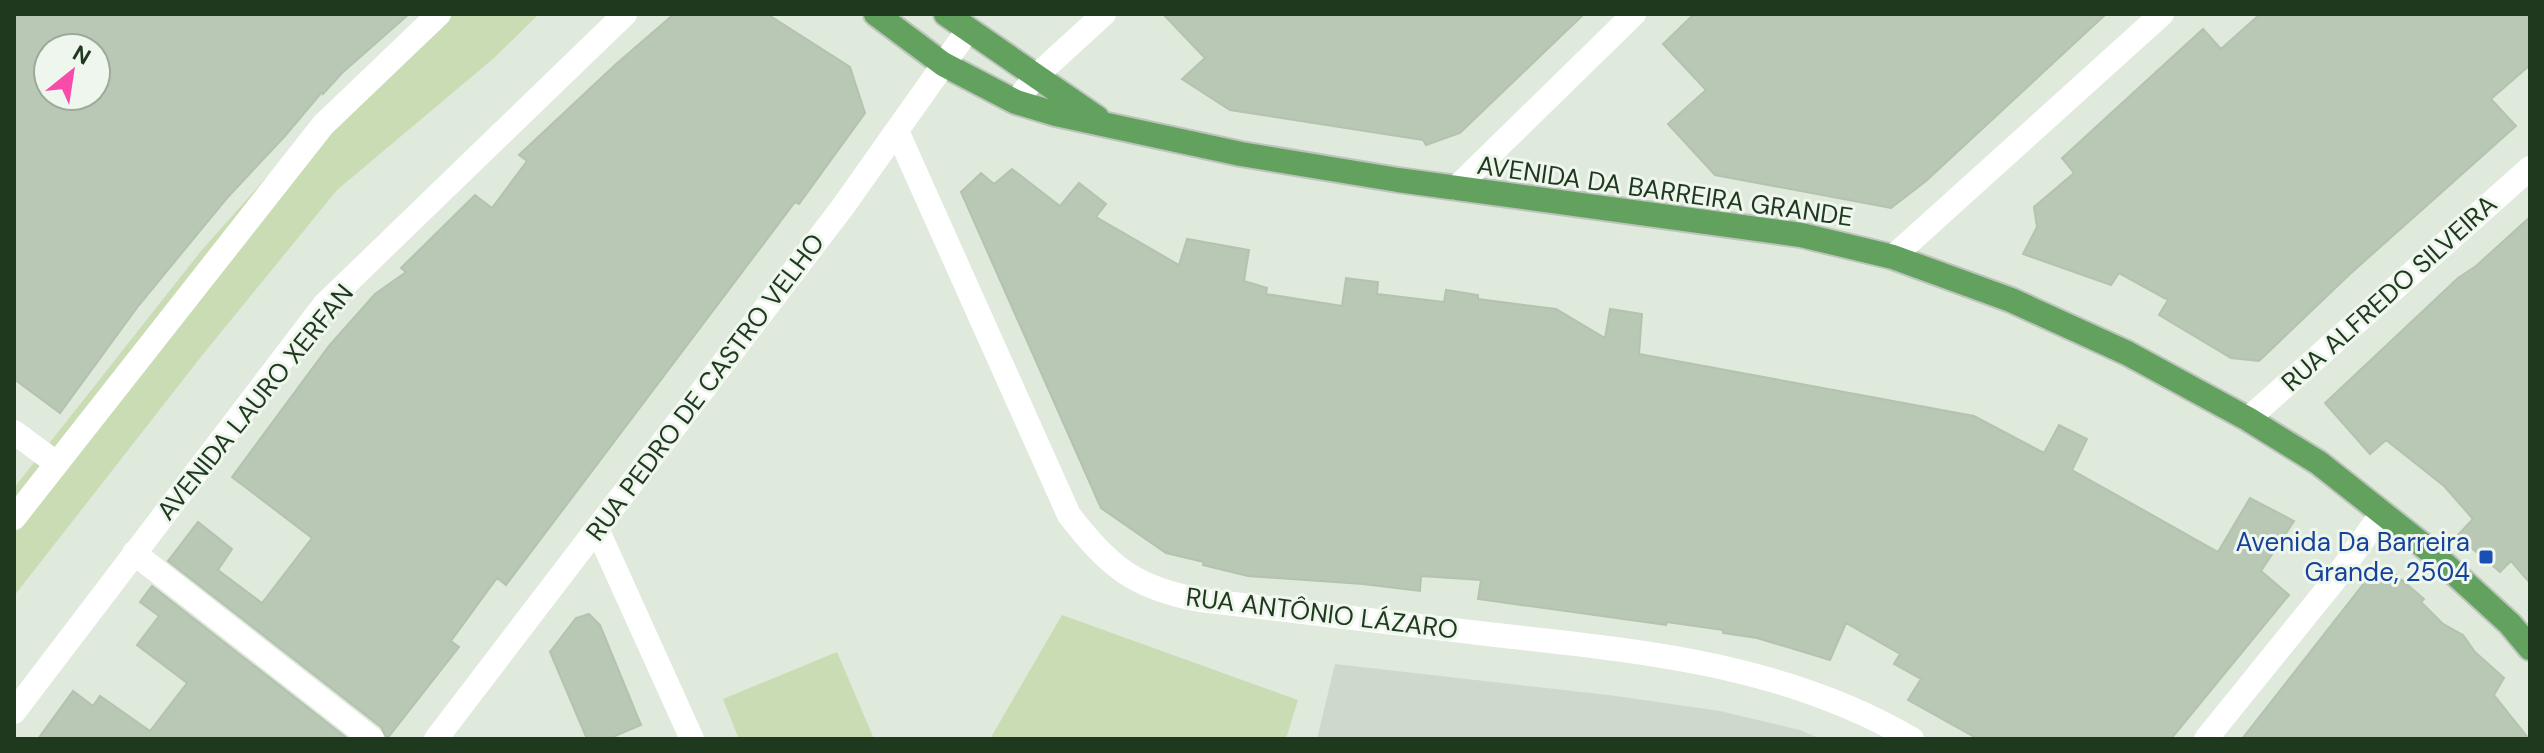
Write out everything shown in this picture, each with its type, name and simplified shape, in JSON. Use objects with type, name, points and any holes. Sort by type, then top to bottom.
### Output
[{"type":"main road","name":"AVENIDA DA BARREIRA GRANDE","points":[[876,14],[943,64],[1016,102],[1109,126],[1241,154],[1456,188],[1801,235],[1893,257],[2011,300],[2113,346],[2248,419],[2319,463],[2429,550],[2510,624],[2530,648]]},
{"type":"main road","name":"AVENIDA DA BARREIRA GRANDE","points":[[946,14],[1109,126]]},
{"type":"street","points":[[14,518],[323,125],[439,14]]},
{"type":"street","name":"AVENIDA LAURO XERFAN","points":[[14,712],[324,305],[625,14]]},
{"type":"street","points":[[1016,102],[1035,77],[1104,14]]},
{"type":"street","points":[[1456,188],[1634,14]]},
{"type":"street","points":[[1893,257],[2162,14]]},
{"type":"street","name":"RUA PEDRO DE CASTRO VELHO","points":[[436,739],[842,208],[968,30]]},
{"type":"street","name":"RUA ANTÔNIO LÁZARO","points":[[897,131],[1069,515],[1093,546],[1129,576],[1165,593],[1200,600],[1653,653],[1763,676],[1821,695],[1912,739]]},
{"type":"street","name":"RUA ALFREDO SILVEIRA","points":[[2248,419],[2530,168]]},
{"type":"street","points":[[14,432],[56,463]]},
{"type":"street","points":[[2206,739],[2333,582],[2382,513]]},
{"type":"street","points":[[597,529],[692,739]]},
{"type":"street","points":[[134,553],[372,739]]},
{"type":"shaded area","points":[[1335,664],[1720,711],[1800,730],[1821,739],[1317,739]]},
{"type":"green space","points":[[441,14],[539,14],[494,58],[337,190],[204,353],[14,596],[14,488],[201,251],[350,83]]},
{"type":"green space","points":[[1062,615],[1298,700],[1286,739],[990,739]]},
{"type":"green space","points":[[837,652],[874,739],[739,739],[723,699]]},
{"type":"building","points":[[14,14],[409,14],[322,92],[227,198],[139,305],[60,413],[14,379]]},
{"type":"building","points":[[674,14],[767,14],[850,67],[865,113],[799,204],[795,202],[506,585],[497,578],[451,641],[459,647],[387,739],[381,727],[168,561],[198,522],[232,549],[218,570],[262,603],[312,538],[232,477],[329,346],[375,294],[406,272],[401,268],[475,195],[492,208],[527,161],[519,155]]},
{"type":"building","points":[[1163,14],[1584,14],[1460,133],[1426,145],[1423,140],[1230,110],[1182,79],[1205,58]]},
{"type":"building","points":[[1694,14],[2106,14],[1926,181],[1891,208],[1715,175],[1668,124],[1706,90],[1663,44]]},
{"type":"building","points":[[2260,14],[2530,14],[2530,65],[2491,99],[2516,126],[2350,274],[2259,361],[2231,358],[2159,315],[2168,300],[2119,273],[2111,285],[2023,254],[2037,227],[2034,207],[2074,173],[2062,158],[2203,29],[2221,49]]},
{"type":"building","points":[[1012,169],[1060,206],[1079,183],[1106,204],[1096,217],[1179,265],[1187,239],[1249,250],[1244,281],[1267,288],[1266,294],[1342,306],[1346,278],[1378,282],[1377,294],[1444,302],[1446,290],[1478,295],[1478,299],[1556,309],[1605,338],[1610,309],[1642,314],[1639,354],[1974,416],[2044,453],[2059,425],[2087,439],[2072,470],[2218,552],[2250,498],[2294,521],[2261,571],[2289,595],[2171,739],[1978,739],[1908,700],[1921,679],[1894,664],[1900,654],[1846,623],[1830,660],[1757,638],[1723,633],[1723,630],[1478,599],[1481,580],[1421,576],[1420,591],[1248,576],[1166,553],[1101,508],[961,192],[981,173],[994,184]]},
{"type":"building","points":[[2530,217],[2530,583],[2511,561],[2500,572],[2457,536],[2473,519],[2444,486],[2386,440],[2370,454],[2325,403],[2458,278],[2476,266]]},
{"type":"building","points":[[2395,574],[2424,599],[2421,602],[2443,624],[2463,635],[2475,652],[2504,678],[2494,695],[2529,739],[2242,739],[2369,577]]},
{"type":"building","points":[[152,586],[348,739],[38,739],[73,691],[93,706],[100,696],[150,731],[187,683],[137,645],[159,616],[140,602]]},
{"type":"building","points":[[589,614],[600,625],[641,725],[608,739],[587,739],[550,652],[576,618]]},
{"type":"place","name":"Avenida Da Barreira Grande, 2504","points":[[2486,557]]}]
